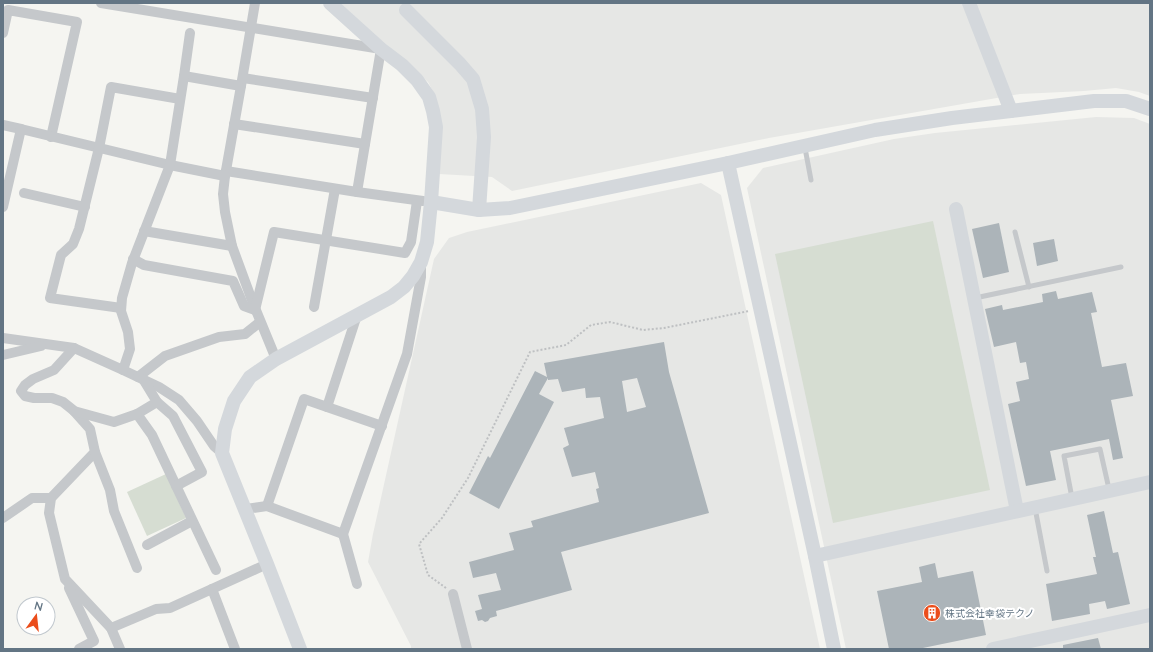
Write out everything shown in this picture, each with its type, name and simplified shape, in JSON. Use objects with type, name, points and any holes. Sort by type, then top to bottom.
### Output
[{"type":"street","points":[[101,3],[381,49]]},
{"type":"street","points":[[255,3],[225,174],[223,194],[224,212],[232,246],[255,310],[276,359]]},
{"type":"street","points":[[300,649],[246,509],[222,452],[225,429],[234,402],[250,377],[276,359],[391,297],[404,287],[413,276],[421,262],[427,242],[436,127],[429,97],[420,84],[402,65],[381,49],[330,3]]},
{"type":"street","points":[[969,3],[1011,112]]},
{"type":"street","points":[[3,32],[8,10],[77,22],[52,137]]},
{"type":"street","points":[[406,10],[473,79],[482,109],[484,137],[479,210]]},
{"type":"street","points":[[123,370],[130,349],[128,332],[121,311],[122,298],[133,259],[170,165],[190,33]]},
{"type":"street","points":[[357,192],[381,49]]},
{"type":"street","points":[[184,76],[373,98]]},
{"type":"street","points":[[121,308],[50,298],[61,255],[73,244],[79,229],[99,148],[111,87],[180,99]]},
{"type":"street","points":[[3,125],[170,165],[479,210],[510,208],[888,128],[952,118],[1094,101],[1126,101],[1150,109]]},
{"type":"street","points":[[234,124],[365,144]]},
{"type":"street","points":[[3,207],[21,130]]},
{"type":"street","points":[[728,163],[815,556],[834,649]]},
{"type":"street","points":[[314,307],[335,189]]},
{"type":"street","points":[[24,193],[85,207]]},
{"type":"street","points":[[255,310],[274,232],[405,253],[411,242],[417,200]]},
{"type":"street","points":[[956,209],[1017,511]]},
{"type":"street","points":[[144,231],[232,246]]},
{"type":"street","points":[[133,259],[144,265],[233,281],[244,306],[255,310]]},
{"type":"street","points":[[357,584],[343,534],[407,354],[421,277],[421,262]]},
{"type":"street","points":[[327,407],[357,315]]},
{"type":"street","points":[[140,378],[165,356],[219,337],[245,334],[260,322]]},
{"type":"street","points":[[3,338],[74,348],[159,387],[179,400],[197,421],[214,446],[222,452]]},
{"type":"street","points":[[3,355],[47,345]]},
{"type":"street","points":[[74,348],[54,370],[34,379],[25,385],[21,390],[25,396],[34,398],[52,398],[63,402],[73,410],[90,430],[95,452],[110,490],[114,511],[137,568]]},
{"type":"street","points":[[140,378],[157,402],[173,416],[202,472],[176,486]]},
{"type":"street","points":[[267,506],[304,399],[382,426]]},
{"type":"street","points":[[73,410],[114,422],[137,414],[157,402]]},
{"type":"street","points":[[137,414],[152,435],[216,570]]},
{"type":"street","points":[[79,649],[96,645],[65,579],[49,513],[50,498],[95,452]]},
{"type":"street","points":[[815,556],[1150,482]]},
{"type":"street","points":[[3,518],[32,498],[50,498]]},
{"type":"street","points":[[246,509],[267,506],[343,534]]},
{"type":"street","points":[[147,545],[192,521]]},
{"type":"street","points":[[111,628],[156,609],[170,608],[267,564]]},
{"type":"street","points":[[65,579],[111,628],[120,649]]},
{"type":"street","points":[[212,589],[235,649]]},
{"type":"street","points":[[453,594],[467,649]]},
{"type":"street","points":[[993,649],[1150,615]]},
{"type":"lane","points":[[804,146],[811,180]]},
{"type":"lane","points":[[1015,232],[1029,287]]},
{"type":"lane","points":[[974,298],[1121,267]]},
{"type":"lane","points":[[1072,499],[1064,456],[1100,449],[1109,491]]},
{"type":"lane","points":[[1035,507],[1047,571]]},
{"type":"path","points":[[453,594],[428,575],[419,544],[442,518],[468,478],[530,352],[566,345],[590,325],[610,322],[643,330],[664,328],[760,309]]},
{"type":"shaded area","points":[[340,3],[1150,3],[1150,96],[1139,92],[1116,88],[1020,94],[769,138],[512,191],[492,177],[439,174],[436,97],[428,82]]},
{"type":"shaded area","points":[[1096,117],[1134,118],[1150,124],[1150,649],[846,649],[747,188],[763,168],[894,139],[935,133]]},
{"type":"shaded area","points":[[701,183],[721,195],[820,649],[411,649],[411,646],[368,562],[434,259],[449,238],[467,232]]},
{"type":"shaded area","points":[[933,221],[990,490],[833,523],[775,254]]},
{"type":"shaded area","points":[[166,474],[186,518],[147,536],[127,492]]},
{"type":"building","points":[[999,223],[1009,272],[983,278],[972,229]]},
{"type":"building","points":[[1054,239],[1058,261],[1037,266],[1033,243]]},
{"type":"building","points":[[1056,291],[1058,299],[1092,292],[1097,312],[1091,313],[1102,367],[1126,363],[1133,396],[1111,400],[1123,458],[1113,460],[1109,439],[1050,451],[1056,480],[1026,486],[1008,404],[1020,401],[1016,382],[1029,379],[1026,362],[1020,363],[1016,342],[994,347],[985,309],[1002,305],[1003,310],[1043,302],[1042,294]]},
{"type":"building","points":[[664,342],[669,372],[709,513],[561,552],[572,590],[496,611],[497,616],[490,618],[488,621],[478,621],[475,611],[482,609],[478,595],[501,590],[496,573],[473,578],[469,562],[514,550],[509,533],[533,527],[531,521],[599,502],[596,489],[599,488],[595,472],[572,477],[563,448],[569,445],[564,428],[604,418],[600,397],[586,398],[585,388],[562,392],[558,379],[548,380],[548,378],[539,394],[554,402],[499,509],[469,493],[488,456],[490,458],[535,371],[547,377],[544,363]],"holes":[[[637,378],[646,407],[627,412],[622,381]]]},
{"type":"building","points":[[1104,511],[1113,553],[1118,552],[1130,604],[1107,609],[1105,601],[1089,604],[1090,614],[1052,621],[1046,584],[1097,574],[1093,557],[1096,557],[1087,515]]},
{"type":"building","name":"株式会社幸袋テクノ","points":[[935,563],[938,578],[973,571],[986,635],[918,649],[889,649],[877,591],[922,582],[919,567]]},
{"type":"building","points":[[1098,638],[1101,649],[1063,649],[1063,645]]},
{"type":"place","name":"株式会社幸袋テクノ","points":[[932,613]]}]
